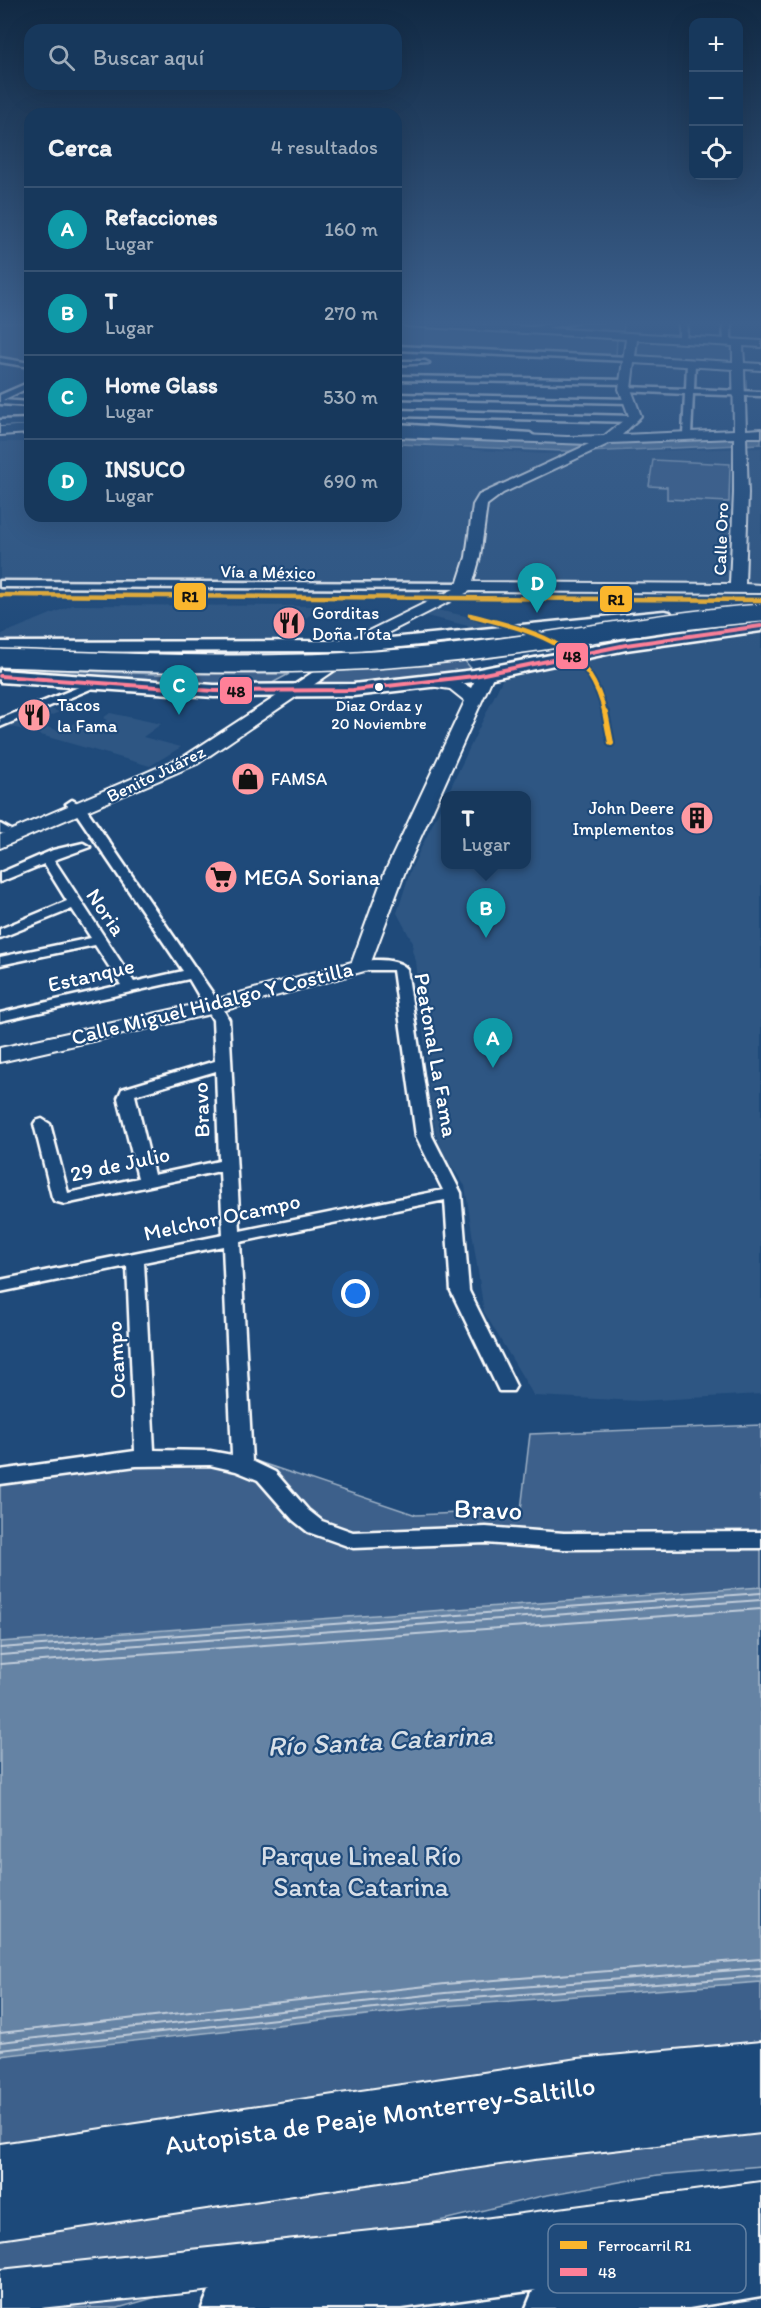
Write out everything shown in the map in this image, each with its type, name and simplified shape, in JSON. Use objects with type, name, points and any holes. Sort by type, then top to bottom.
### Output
[{"type":"highway","name":"Autopista de Peaje Monterrey-Saltillo","points":[[0,2170],[578,2084],[761,2067]]},
{"type":"highway","name":"Autopista de Peaje Monterrey-Saltillo","points":[[0,2212],[534,2133],[761,2108]]},
{"type":"main road","points":[[0,647],[360,646],[761,608]]},
{"type":"main road","points":[[0,658],[212,664],[346,661],[459,652],[689,620],[761,614]]},
{"type":"main road","points":[[0,666],[211,671],[349,668],[465,657],[761,620]]},
{"type":"main road","points":[[586,623],[576,630],[579,640],[601,646],[626,645]]},
{"type":"main road","points":[[486,674],[477,657],[484,644],[586,623]]},
{"type":"main road","points":[[0,676],[272,692],[353,690],[486,674],[626,645],[761,626]]},
{"type":"main road","points":[[272,692],[301,672],[306,662],[301,654],[282,647]]},
{"type":"main road","points":[[746,2238],[761,2236]]},
{"type":"main road","points":[[226,2308],[548,2265]]},
{"type":"main road","points":[[746,2275],[761,2272]]},
{"type":"main road","points":[[550,2308],[638,2293]]},
{"type":"street","points":[[458,431],[596,441]]},
{"type":"street","points":[[464,588],[481,501],[488,495],[620,431]]},
{"type":"street","points":[[628,431],[739,437],[761,431]]},
{"type":"street","name":"Calle Oro","points":[[737,589],[739,431]]},
{"type":"street","points":[[402,433],[496,439],[596,441],[687,433]]},
{"type":"street","name":"Vía a México","points":[[0,586],[464,588]]},
{"type":"street","points":[[217,648],[348,644],[394,625],[464,588],[761,589]]},
{"type":"street","points":[[394,625],[394,629],[399,633],[429,640]]},
{"type":"street","name":"Benito Juárez","points":[[1,833],[76,807],[200,755],[394,625]]},
{"type":"street","name":"Calle Miguel Hidalgo Y Costilla","points":[[0,1054],[215,1007],[362,966],[394,874],[486,674]]},
{"type":"street","points":[[429,682],[463,688],[472,696],[474,704]]},
{"type":"street","points":[[0,723],[96,683]]},
{"type":"street","name":"Benito Juárez","points":[[146,776],[196,749],[272,692]]},
{"type":"street","name":"Bravo","points":[[76,807],[215,1007],[221,1020],[242,1462]]},
{"type":"street","points":[[0,878],[69,849],[83,847]]},
{"type":"street","name":"Noria","points":[[47,859],[130,988]]},
{"type":"street","points":[[0,934],[75,903]]},
{"type":"street","points":[[0,961],[100,940]]},
{"type":"street","name":"Peatonal La Fama","points":[[362,966],[397,966],[400,969],[424,1136],[453,1193],[459,1290],[506,1386]]},
{"type":"street","name":"Estanque","points":[[0,1017],[191,974]]},
{"type":"street","points":[[147,1181],[126,1098],[128,1092],[223,1064]]},
{"type":"street","name":"29 de Julio","points":[[42,1124],[61,1198],[67,1199],[228,1164]]},
{"type":"street","name":"Melchor Ocampo","points":[[0,1286],[453,1193]]},
{"type":"street","name":"Ocampo","points":[[135,1258],[144,1459]]},
{"type":"street","name":"Bravo","points":[[0,1477],[144,1459],[188,1457],[242,1462],[266,1475],[312,1527],[353,1540],[486,1535],[564,1541],[761,1540]]},
{"type":"street","points":[[614,2224],[761,2202]]},
{"type":"street","points":[[0,2291],[548,2231]]},
{"type":"shaded area","points":[[0,442],[24,442],[24,522],[402,522],[402,445],[543,454],[761,448],[761,588],[0,582]]},
{"type":"shaded area","points":[[73,605],[324,606],[270,641],[0,642],[2,634]]},
{"type":"shaded area","points":[[437,610],[501,626],[477,628],[426,616]]},
{"type":"shaded area","points":[[761,628],[761,1394],[639,1401],[534,1396],[484,1312],[465,1186],[447,1160],[436,1135],[416,961],[412,951],[413,943],[397,913],[411,869],[441,806],[441,869],[531,869],[531,791],[449,791],[503,678],[660,642]]},
{"type":"shaded area","points":[[48,708],[59,712],[34,723],[60,731],[78,721],[97,727],[107,720],[103,718],[110,713],[161,724],[143,737],[181,747],[150,766],[9,726]]},
{"type":"green space","points":[[653,460],[730,464],[729,502],[667,499],[667,487],[649,486]]},
{"type":"green space","points":[[0,651],[237,651],[235,659]]},
{"type":"green space","points":[[465,661],[473,671],[371,685],[303,689],[328,672]]},
{"type":"green space","points":[[0,668],[159,674],[289,674],[263,688],[0,674]]},
{"type":"green space","name":"Parque Lineal Río Santa Catarina","points":[[761,1425],[761,2166],[658,2175],[542,2196],[333,2247],[118,2308],[0,2308],[0,1484],[86,1470],[247,1458],[416,1515],[521,1510],[530,1434]]},
{"type":"water","points":[[761,435],[761,444],[588,452],[402,444],[402,436],[528,442],[612,443]]},
{"type":"water","name":"Río Santa Catarina","points":[[761,1587],[761,1982],[447,2006],[0,2056],[0,1642]]},
{"type":"rail line","name":"R1","points":[[0,595],[761,600]]},
{"type":"rail line","name":"R1","points":[[470,615],[520,629],[554,642],[582,663],[592,676],[599,692],[611,743]]},
{"type":"transit line","name":"48","points":[[0,676],[214,691],[353,690],[474,676],[626,645],[761,626]]},
{"type":"place","name":"INSUCO","points":[[537,613]]},
{"type":"place","name":"Gorditas Doña Tota","points":[[289,623]]},
{"type":"place","name":"Diaz Ordaz y 20 Noviembre","points":[[379,687]]},
{"type":"place","name":"Tacos la Fama","points":[[34,715]]},
{"type":"place","name":"Home Glass","points":[[179,715]]},
{"type":"place","name":"FAMSA","points":[[248,779]]},
{"type":"place","name":"John Deere Implementos","points":[[697,818]]},
{"type":"place","name":"MEGA Soriana","points":[[221,877]]},
{"type":"place","name":"T","points":[[486,938]]},
{"type":"place","name":"Refacciones","points":[[493,1068]]}]
